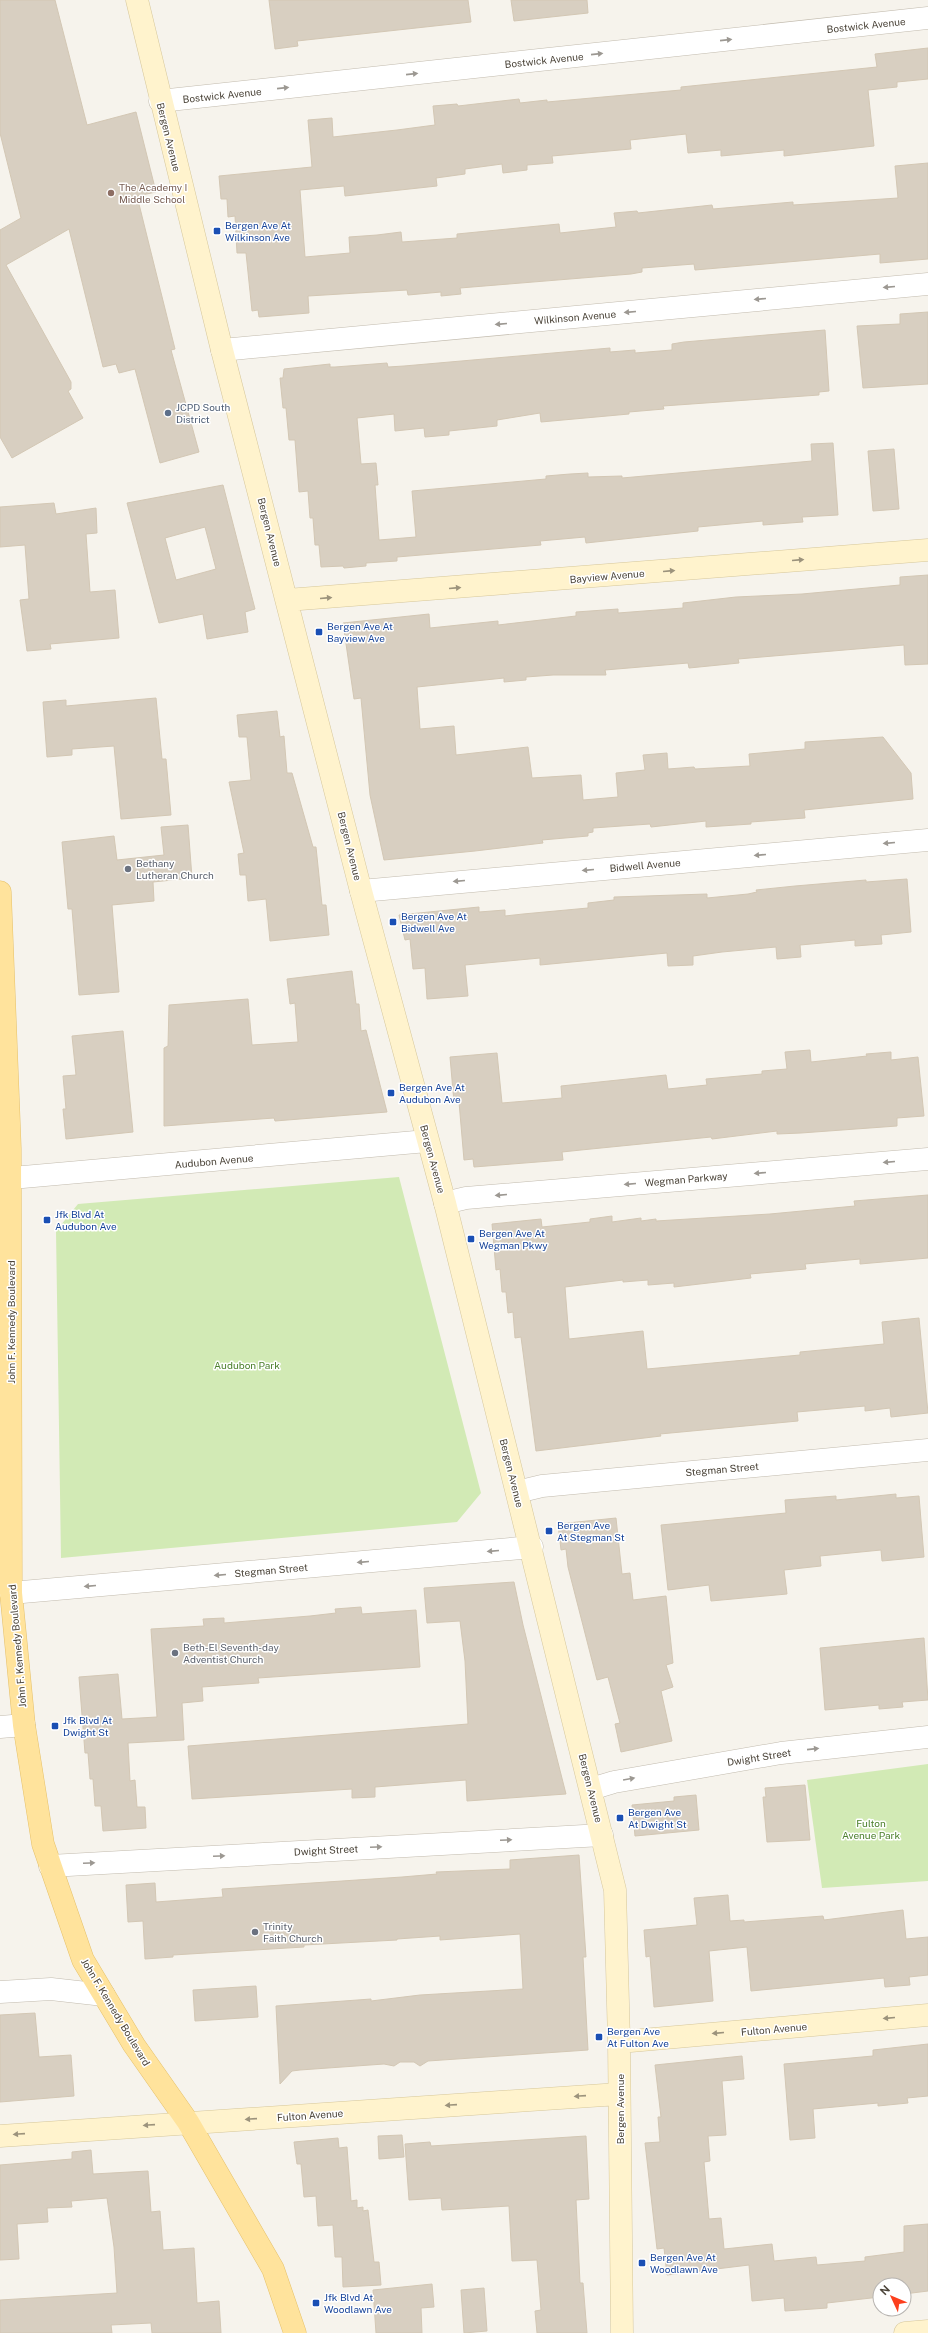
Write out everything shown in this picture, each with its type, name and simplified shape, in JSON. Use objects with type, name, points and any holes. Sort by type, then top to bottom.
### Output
[{"type":"main road","name":"John F. Kennedy Boulevard","points":[[0,892],[5,1178],[6,1453],[11,1593],[24,1725],[40,1829],[50,1866],[83,1960],[134,2045],[188,2122],[274,2269],[296,2333]]},
{"type":"street","name":"Bergen Avenue","points":[[137,0],[160,101],[222,350],[361,891],[427,1141],[445,1203],[532,1547],[615,1890],[619,2042],[622,2333]]},
{"type":"street","name":"Bostwick Avenue","points":[[160,101],[928,18]]},
{"type":"street","name":"Wilkinson Avenue","points":[[222,350],[928,284]]},
{"type":"street","name":"Bayview Avenue","points":[[287,600],[928,550]]},
{"type":"street","name":"Bidwell Avenue","points":[[361,891],[928,840]]},
{"type":"street","name":"Audubon Avenue","points":[[5,1178],[427,1141]]},
{"type":"street","name":"Wegman Parkway","points":[[445,1203],[466,1198],[928,1159]]},
{"type":"street","name":"Stegman Street","points":[[517,1492],[542,1486],[928,1450]]},
{"type":"street","name":"Stegman Street","points":[[11,1593],[532,1547]]},
{"type":"street","points":[[0,1727],[24,1725]]},
{"type":"street","name":"Dwight Street","points":[[591,1789],[614,1782],[781,1752],[928,1738]]},
{"type":"street","name":"Dwight Street","points":[[50,1866],[602,1835]]},
{"type":"street","points":[[0,1992],[51,1989],[104,1995]]},
{"type":"street","name":"Fulton Avenue","points":[[619,2042],[928,2015]]},
{"type":"street","name":"Fulton Avenue","points":[[0,2136],[188,2122],[619,2094]]},
{"type":"street","points":[[905,2333],[928,2331]]},
{"type":"green space","name":"Audubon Park","points":[[399,1177],[481,1493],[457,1522],[61,1558],[56,1231],[78,1204]]},
{"type":"green space","name":"Fulton Avenue Park","points":[[928,1764],[928,1881],[822,1888],[807,1780]]},
{"type":"building","points":[[0,0],[55,0],[87,125],[136,112],[156,192],[137,196],[175,349],[171,350],[199,452],[160,463],[135,369],[119,373],[116,364],[103,367],[69,229],[6,265],[71,382],[71,389],[68,391],[83,418],[12,458],[0,437],[0,230],[21,218],[0,133]]},
{"type":"building","points":[[269,0],[468,0],[471,22],[297,41],[298,46],[275,49]]},
{"type":"building","points":[[511,0],[587,0],[588,13],[514,21]]},
{"type":"building","points":[[928,48],[928,79],[897,82],[897,87],[868,90],[874,146],[784,156],[784,150],[721,156],[721,150],[688,153],[686,134],[630,140],[631,149],[552,156],[553,163],[527,165],[527,170],[503,173],[502,164],[465,169],[465,174],[436,178],[437,186],[345,196],[344,186],[300,190],[305,257],[350,253],[349,237],[401,232],[402,242],[457,238],[457,234],[559,224],[560,233],[616,227],[614,213],[637,211],[638,213],[712,205],[713,209],[793,202],[793,205],[898,198],[895,166],[928,163],[928,259],[880,263],[880,254],[695,270],[694,264],[642,268],[642,272],[631,274],[460,288],[461,294],[441,296],[441,292],[408,295],[407,290],[308,296],[309,313],[259,317],[258,310],[252,311],[246,253],[237,253],[235,216],[228,217],[227,199],[221,199],[219,176],[312,167],[308,120],[332,118],[333,137],[397,130],[435,125],[433,106],[457,104],[458,106],[519,99],[520,103],[547,100],[547,102],[681,90],[681,87],[877,67],[875,54]]},
{"type":"building","points":[[928,312],[928,384],[863,388],[857,326],[900,324],[900,314]]},
{"type":"building","points":[[825,330],[829,391],[819,392],[819,395],[663,406],[664,409],[629,412],[629,414],[541,422],[540,413],[497,420],[497,426],[449,431],[449,435],[425,437],[424,428],[395,431],[394,414],[357,418],[361,464],[376,463],[378,485],[375,485],[379,540],[416,537],[412,491],[546,479],[546,476],[570,474],[588,473],[588,477],[622,476],[622,478],[812,461],[811,444],[833,443],[838,515],[802,517],[803,522],[763,525],[763,521],[698,527],[698,531],[586,543],[585,537],[540,541],[541,545],[397,557],[397,561],[366,563],[366,566],[344,568],[343,566],[321,567],[319,545],[315,545],[313,518],[310,518],[308,491],[299,492],[295,440],[289,440],[286,408],[283,408],[280,378],[283,378],[284,369],[330,364],[330,367],[387,363],[388,367],[404,366],[610,348],[610,352],[635,350],[635,353],[672,350],[672,344],[684,342]]},
{"type":"building","points":[[894,449],[899,509],[873,511],[868,451]]},
{"type":"building","points":[[223,485],[255,609],[245,612],[248,632],[207,639],[203,614],[159,623],[127,503]],"holes":[[[205,527],[216,569],[176,580],[165,538]]]},
{"type":"building","points":[[54,503],[56,514],[96,508],[97,533],[86,534],[90,592],[115,590],[119,638],[50,644],[51,649],[27,651],[20,600],[29,599],[25,545],[0,547],[0,507]]},
{"type":"building","points":[[928,575],[928,664],[905,665],[904,645],[738,659],[739,663],[689,668],[688,663],[605,670],[606,675],[553,675],[526,677],[526,680],[504,682],[504,678],[417,687],[420,729],[454,726],[456,755],[528,747],[532,778],[581,775],[583,800],[618,797],[616,773],[645,770],[643,755],[667,753],[668,769],[750,766],[749,754],[805,749],[805,742],[883,737],[911,773],[913,799],[804,810],[805,818],[751,822],[751,824],[706,827],[706,821],[651,827],[650,824],[593,828],[593,832],[588,833],[588,836],[542,840],[543,843],[384,860],[370,795],[361,698],[354,699],[343,623],[429,614],[430,628],[498,621],[498,625],[576,616],[576,612],[618,609],[618,613],[683,608],[683,603],[736,597],[802,594],[900,585],[900,577]]},
{"type":"building","points":[[156,698],[162,759],[166,759],[171,815],[121,819],[114,746],[72,749],[72,755],[47,757],[43,702],[66,700],[66,706]]},
{"type":"building","points":[[277,711],[280,737],[284,736],[287,773],[292,773],[313,847],[316,847],[322,905],[326,905],[329,935],[270,941],[266,899],[248,901],[246,875],[240,875],[238,854],[244,853],[229,782],[251,780],[247,737],[239,737],[237,715]]},
{"type":"building","name":"Bethany Lutheran Church","points":[[188,825],[192,878],[153,882],[154,901],[112,905],[119,992],[79,995],[72,909],[68,909],[62,842],[114,836],[117,860],[164,855],[161,827]]},
{"type":"building","points":[[907,879],[911,932],[881,935],[882,944],[855,946],[855,940],[800,945],[801,957],[777,959],[776,947],[722,952],[693,956],[693,965],[668,966],[667,953],[540,965],[540,958],[465,965],[468,996],[427,999],[425,968],[413,969],[410,939],[405,940],[399,915],[479,907],[479,912],[505,910],[505,916],[588,908],[588,903],[614,900],[614,897],[707,894],[707,898],[748,894],[757,892],[756,890],[795,886],[866,880],[866,882]]},
{"type":"building","points":[[352,971],[356,1004],[359,1004],[361,1031],[366,1030],[387,1112],[275,1121],[274,1118],[164,1126],[164,1048],[168,1046],[169,1005],[248,999],[252,1045],[298,1042],[295,1003],[290,1004],[287,979]]},
{"type":"building","points":[[123,1031],[133,1132],[66,1139],[63,1109],[66,1109],[63,1076],[76,1075],[72,1036]]},
{"type":"building","points":[[810,1050],[811,1062],[891,1052],[891,1060],[918,1057],[924,1116],[897,1118],[897,1126],[777,1134],[777,1131],[712,1139],[711,1137],[562,1152],[563,1160],[474,1167],[473,1159],[464,1160],[459,1102],[454,1102],[450,1057],[497,1053],[502,1103],[562,1098],[561,1086],[666,1075],[668,1089],[707,1085],[706,1079],[762,1074],[762,1071],[787,1069],[785,1052]]},
{"type":"building","points":[[928,1195],[928,1258],[860,1264],[860,1259],[805,1264],[806,1269],[750,1274],[751,1278],[674,1287],[674,1283],[648,1285],[648,1280],[623,1282],[623,1280],[565,1287],[569,1339],[643,1331],[647,1369],[800,1355],[800,1352],[884,1344],[882,1322],[919,1318],[928,1413],[891,1417],[890,1408],[865,1411],[865,1406],[797,1412],[798,1421],[660,1434],[661,1436],[536,1451],[521,1337],[515,1338],[513,1312],[508,1313],[506,1292],[502,1292],[500,1269],[496,1270],[492,1224],[541,1219],[542,1227],[590,1222],[590,1219],[612,1216],[612,1222],[641,1218],[641,1221],[656,1219],[656,1221],[770,1214],[855,1206],[854,1201]]},
{"type":"building","points":[[896,1494],[896,1498],[919,1496],[924,1557],[882,1561],[881,1550],[820,1556],[821,1566],[784,1570],[787,1594],[711,1601],[709,1585],[668,1590],[661,1525],[786,1513],[785,1500],[836,1496],[836,1500]]},
{"type":"building","points":[[616,1518],[622,1574],[630,1573],[633,1600],[666,1596],[673,1663],[666,1665],[673,1687],[661,1691],[672,1741],[621,1752],[615,1724],[620,1723],[608,1677],[597,1680],[568,1567],[566,1549],[561,1550],[558,1524]]},
{"type":"building","points":[[514,1582],[523,1625],[566,1794],[467,1801],[466,1780],[375,1787],[375,1797],[352,1798],[352,1789],[192,1799],[188,1746],[468,1724],[465,1661],[460,1621],[427,1623],[424,1588]]},
{"type":"building","points":[[361,1607],[362,1614],[416,1610],[420,1667],[258,1678],[259,1683],[202,1687],[203,1701],[182,1703],[184,1740],[128,1743],[130,1781],[135,1780],[137,1807],[145,1807],[146,1828],[103,1831],[101,1806],[95,1806],[93,1779],[90,1779],[88,1753],[85,1753],[79,1677],[118,1674],[122,1719],[157,1717],[151,1629],[204,1626],[203,1619],[224,1618],[224,1623],[336,1613],[335,1609]]},
{"type":"building","points":[[924,1638],[928,1700],[902,1702],[903,1707],[879,1709],[879,1705],[825,1710],[820,1648]]},
{"type":"building","points":[[805,1785],[810,1840],[767,1842],[763,1797],[766,1797],[765,1788]]},
{"type":"building","points":[[696,1795],[699,1830],[635,1836],[632,1805],[674,1801],[674,1797]]},
{"type":"building","points":[[579,1855],[586,1957],[583,1957],[588,2050],[428,2061],[420,2066],[414,2062],[400,2062],[394,2066],[384,2064],[300,2070],[292,2071],[280,2084],[276,2006],[371,1999],[371,2001],[420,1995],[523,1989],[520,1934],[440,1940],[440,1936],[304,1945],[304,1947],[173,1955],[173,1957],[145,1959],[143,1921],[128,1922],[126,1885],[155,1883],[156,1902],[223,1897],[222,1889],[402,1877],[437,1874],[436,1872],[510,1869],[510,1860]]},
{"type":"building","points":[[728,1895],[730,1921],[744,1920],[744,1922],[823,1916],[824,1920],[903,1910],[906,1939],[928,1937],[928,1975],[909,1977],[910,1985],[885,1987],[884,1978],[751,1991],[747,1947],[709,1951],[713,2001],[654,2007],[650,1956],[646,1957],[644,1930],[697,1925],[694,1898]]},
{"type":"building","points":[[256,1986],[258,2017],[195,2021],[193,1990]]},
{"type":"building","points":[[35,2013],[39,2057],[71,2055],[74,2096],[0,2102],[0,2015]]},
{"type":"building","points":[[928,2044],[928,2096],[907,2098],[908,2103],[878,2106],[878,2103],[813,2109],[815,2138],[790,2140],[784,2064],[873,2056],[873,2050]]},
{"type":"building","points":[[742,2056],[744,2079],[722,2081],[726,2135],[708,2136],[710,2161],[704,2162],[709,2219],[721,2218],[724,2249],[772,2244],[774,2261],[816,2257],[817,2265],[865,2261],[865,2257],[904,2252],[904,2226],[928,2224],[928,2291],[912,2293],[912,2277],[872,2277],[872,2298],[827,2303],[827,2308],[785,2311],[784,2298],[752,2301],[749,2265],[667,2275],[664,2248],[657,2249],[645,2143],[660,2142],[658,2117],[661,2117],[655,2065]]},
{"type":"building","points":[[402,2135],[404,2157],[379,2159],[378,2136]]},
{"type":"building","points":[[586,2136],[589,2199],[576,2200],[580,2283],[583,2283],[587,2333],[537,2333],[535,2311],[541,2310],[537,2260],[512,2261],[509,2206],[442,2210],[441,2198],[409,2200],[405,2144],[430,2142],[431,2146]]},
{"type":"building","points":[[338,2138],[339,2148],[347,2147],[351,2201],[357,2200],[357,2208],[363,2207],[363,2211],[368,2210],[374,2262],[379,2262],[381,2285],[343,2287],[342,2257],[335,2257],[333,2225],[318,2226],[316,2196],[304,2197],[301,2164],[297,2164],[294,2142]]},
{"type":"building","points":[[91,2150],[93,2174],[148,2171],[151,2212],[160,2211],[163,2250],[194,2248],[197,2303],[219,2301],[221,2333],[152,2333],[151,2323],[111,2325],[112,2333],[0,2333],[0,2300],[117,2293],[114,2247],[107,2198],[71,2201],[72,2207],[47,2208],[48,2222],[17,2224],[19,2259],[0,2260],[0,2165],[72,2159],[72,2152]]},
{"type":"building","points":[[432,2284],[434,2307],[421,2308],[422,2333],[376,2333],[373,2290]]},
{"type":"building","points":[[484,2288],[487,2331],[464,2333],[461,2290]]},
{"type":"place","name":"The Academy I Middle School","points":[[111,193]]},
{"type":"place","name":"Bergen Ave At Wilkinson Ave","points":[[217,231]]},
{"type":"place","name":"JCPD South District","points":[[168,413]]},
{"type":"place","name":"Bergen Ave At Bayview Ave","points":[[319,632]]},
{"type":"place","name":"Bethany Lutheran Church","points":[[128,869]]},
{"type":"place","name":"Bergen Ave At Bidwell Ave","points":[[393,922]]},
{"type":"place","name":"Bergen Ave At Audubon Ave","points":[[391,1093]]},
{"type":"place","name":"Jfk Blvd At Audubon Ave","points":[[47,1220]]},
{"type":"place","name":"Bergen Ave At Wegman Pkwy","points":[[471,1239]]},
{"type":"place","name":"Bergen Ave At Stegman St","points":[[549,1531]]},
{"type":"place","name":"Beth-El Seventh-day Adventist Church","points":[[175,1653]]},
{"type":"place","name":"Jfk Blvd At Dwight St","points":[[55,1726]]},
{"type":"place","name":"Bergen Ave At Dwight St","points":[[620,1818]]},
{"type":"place","name":"Trinity Faith Church","points":[[255,1932]]},
{"type":"place","name":"Bergen Ave At Fulton Ave","points":[[599,2037]]},
{"type":"place","name":"Bergen Ave At Woodlawn Ave","points":[[642,2263]]},
{"type":"place","name":"Jfk Blvd At Woodlawn Ave","points":[[316,2303]]}]
